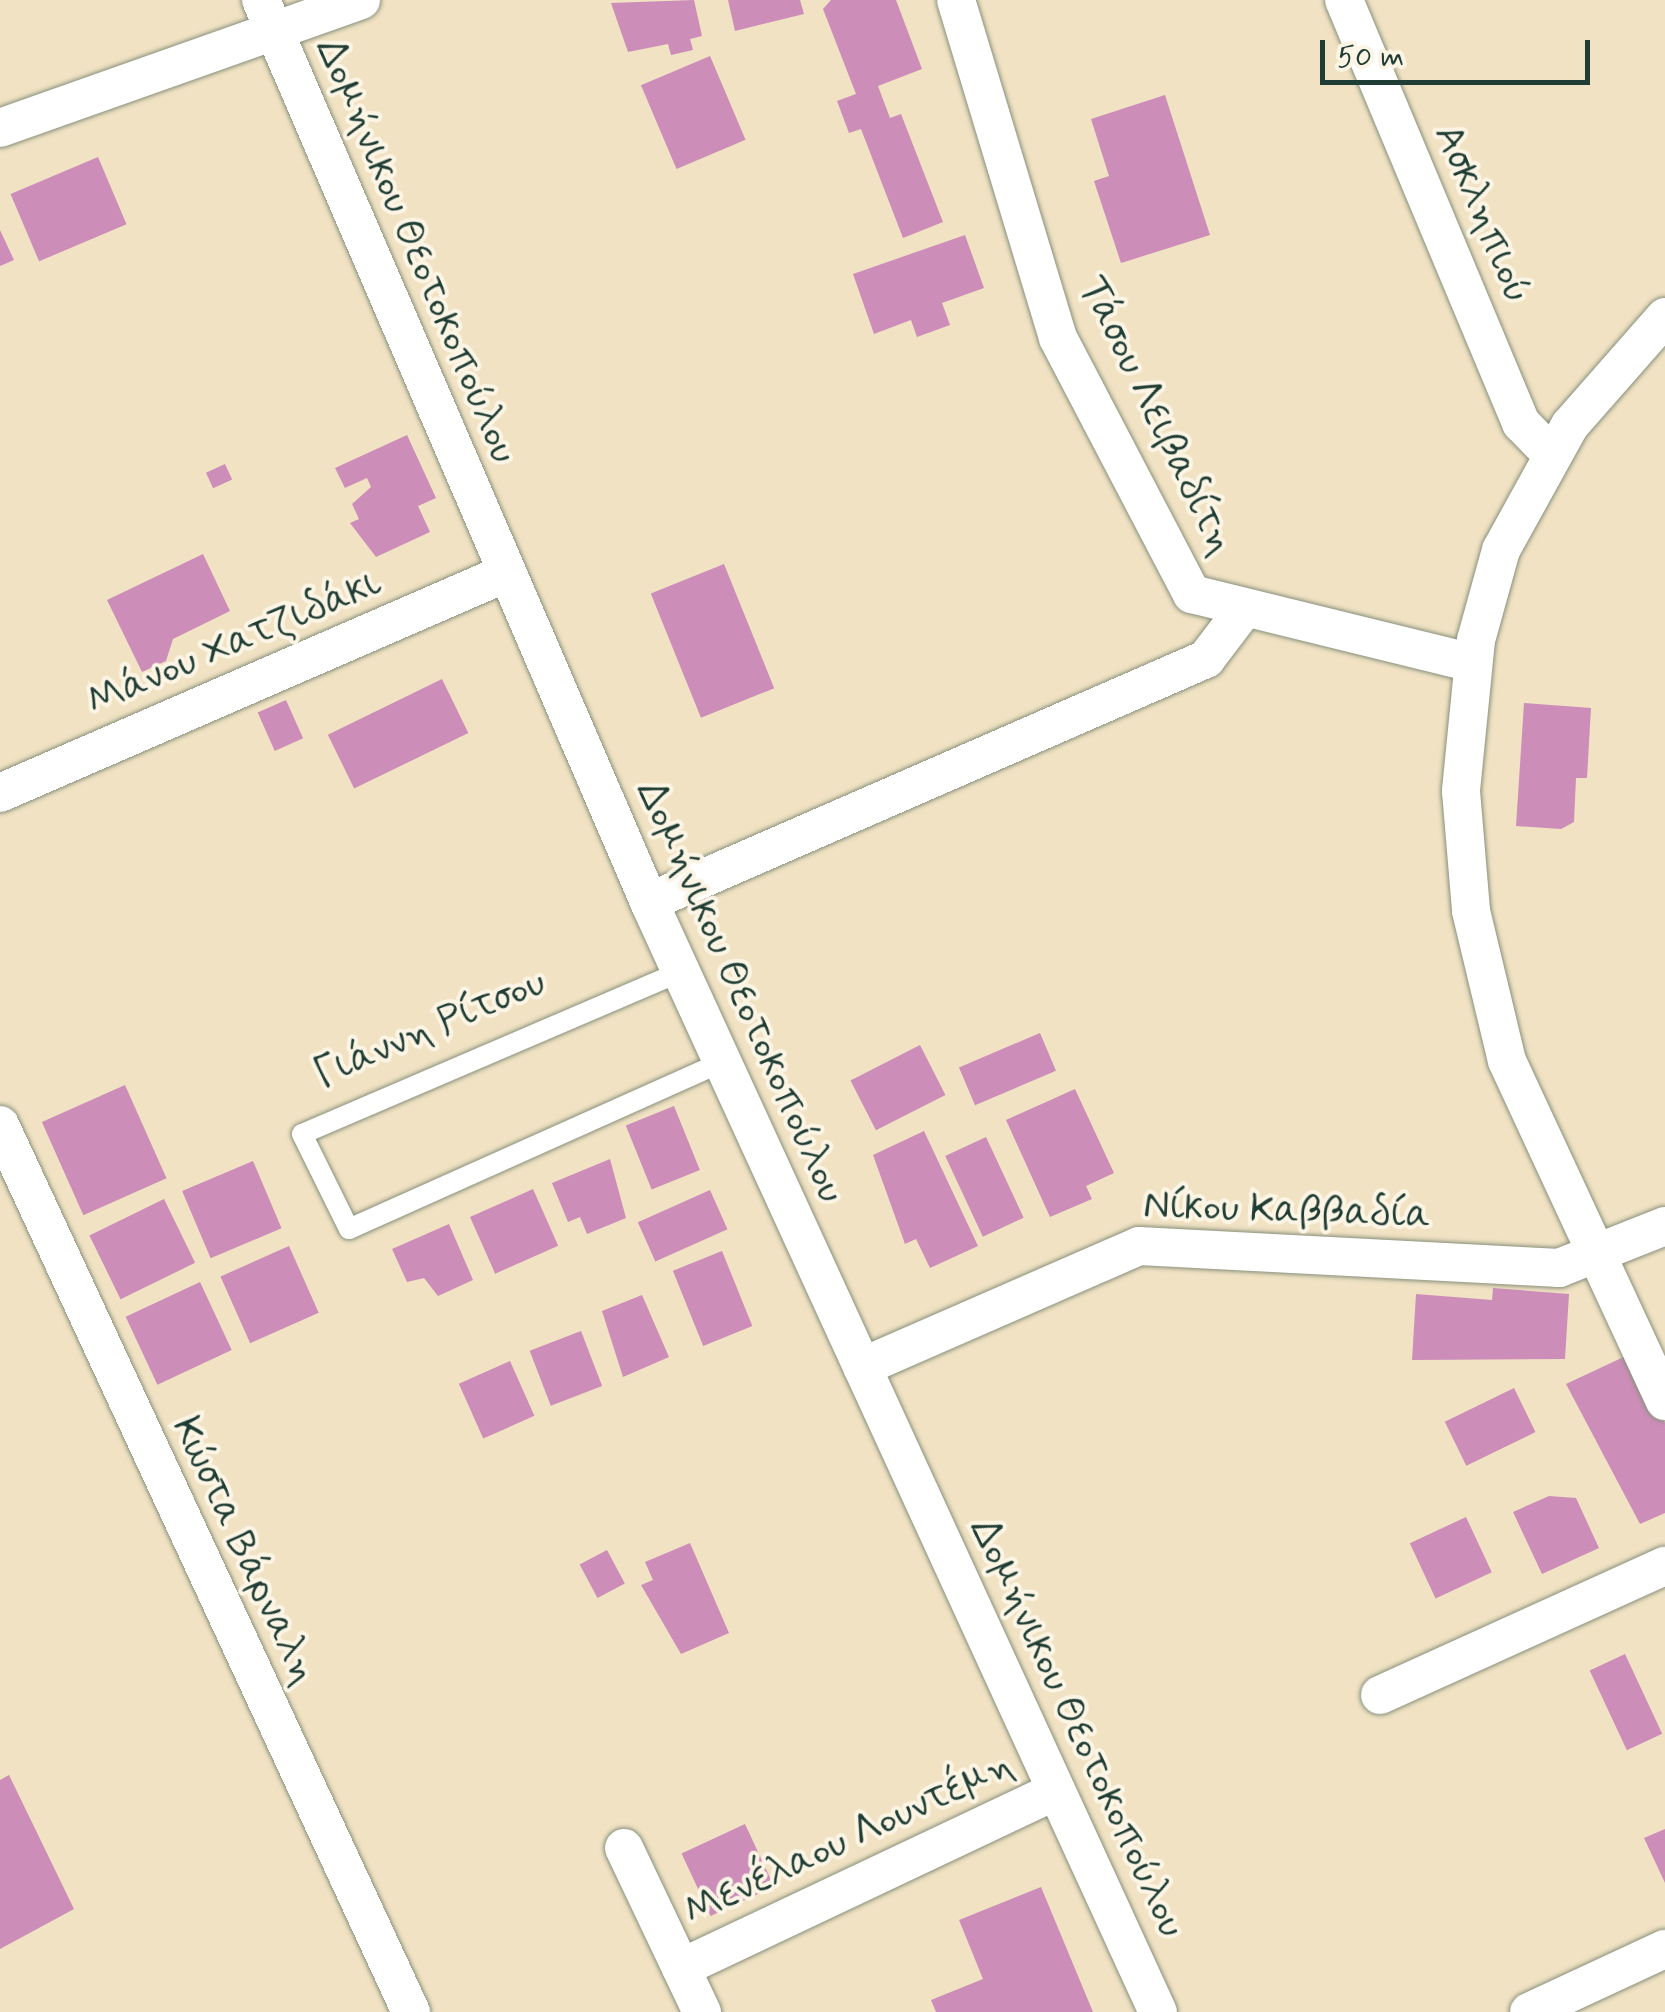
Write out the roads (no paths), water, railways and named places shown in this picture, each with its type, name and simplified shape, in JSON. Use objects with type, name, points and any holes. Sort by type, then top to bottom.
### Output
[{"type":"street","points":[[0,128],[267,13],[361,0]]},
{"type":"street","name":"Τάσου Λειβαδίτη","points":[[956,0],[1058,338],[1192,594],[1241,613],[1472,663]]},
{"type":"street","name":"Ασκληπιού","points":[[1344,0],[1521,423],[1551,454]]},
{"type":"street","name":"Δομήνικου Θεοτοκοπούλου","points":[[267,13],[504,574],[648,902],[1158,2012]]},
{"type":"street","points":[[1665,317],[1551,454],[1502,550],[1472,663],[1461,791],[1480,956],[1518,1090],[1665,1401]]},
{"type":"street","name":"Μάνου Χατζιδάκι","points":[[0,793],[504,574]]},
{"type":"street","points":[[648,902],[1206,659],[1241,613]]},
{"type":"street","name":"Κώστα Βάρναλη","points":[[0,1126],[411,2012]]},
{"type":"street","name":"Νίκου Καββαδία","points":[[862,1367],[1139,1246],[1559,1268],[1665,1226]]},
{"type":"street","points":[[1380,1695],[1665,1566]]},
{"type":"street","name":"Μενέλαου Λουντέμη","points":[[680,1968],[1056,1792]]},
{"type":"street","points":[[624,1848],[702,2012]]},
{"type":"street","points":[[1530,2012],[1665,1950]]},
{"type":"lane","name":"Γιάννη Ρίτσου","points":[[680,972],[302,1134],[349,1228],[722,1062]]}]
